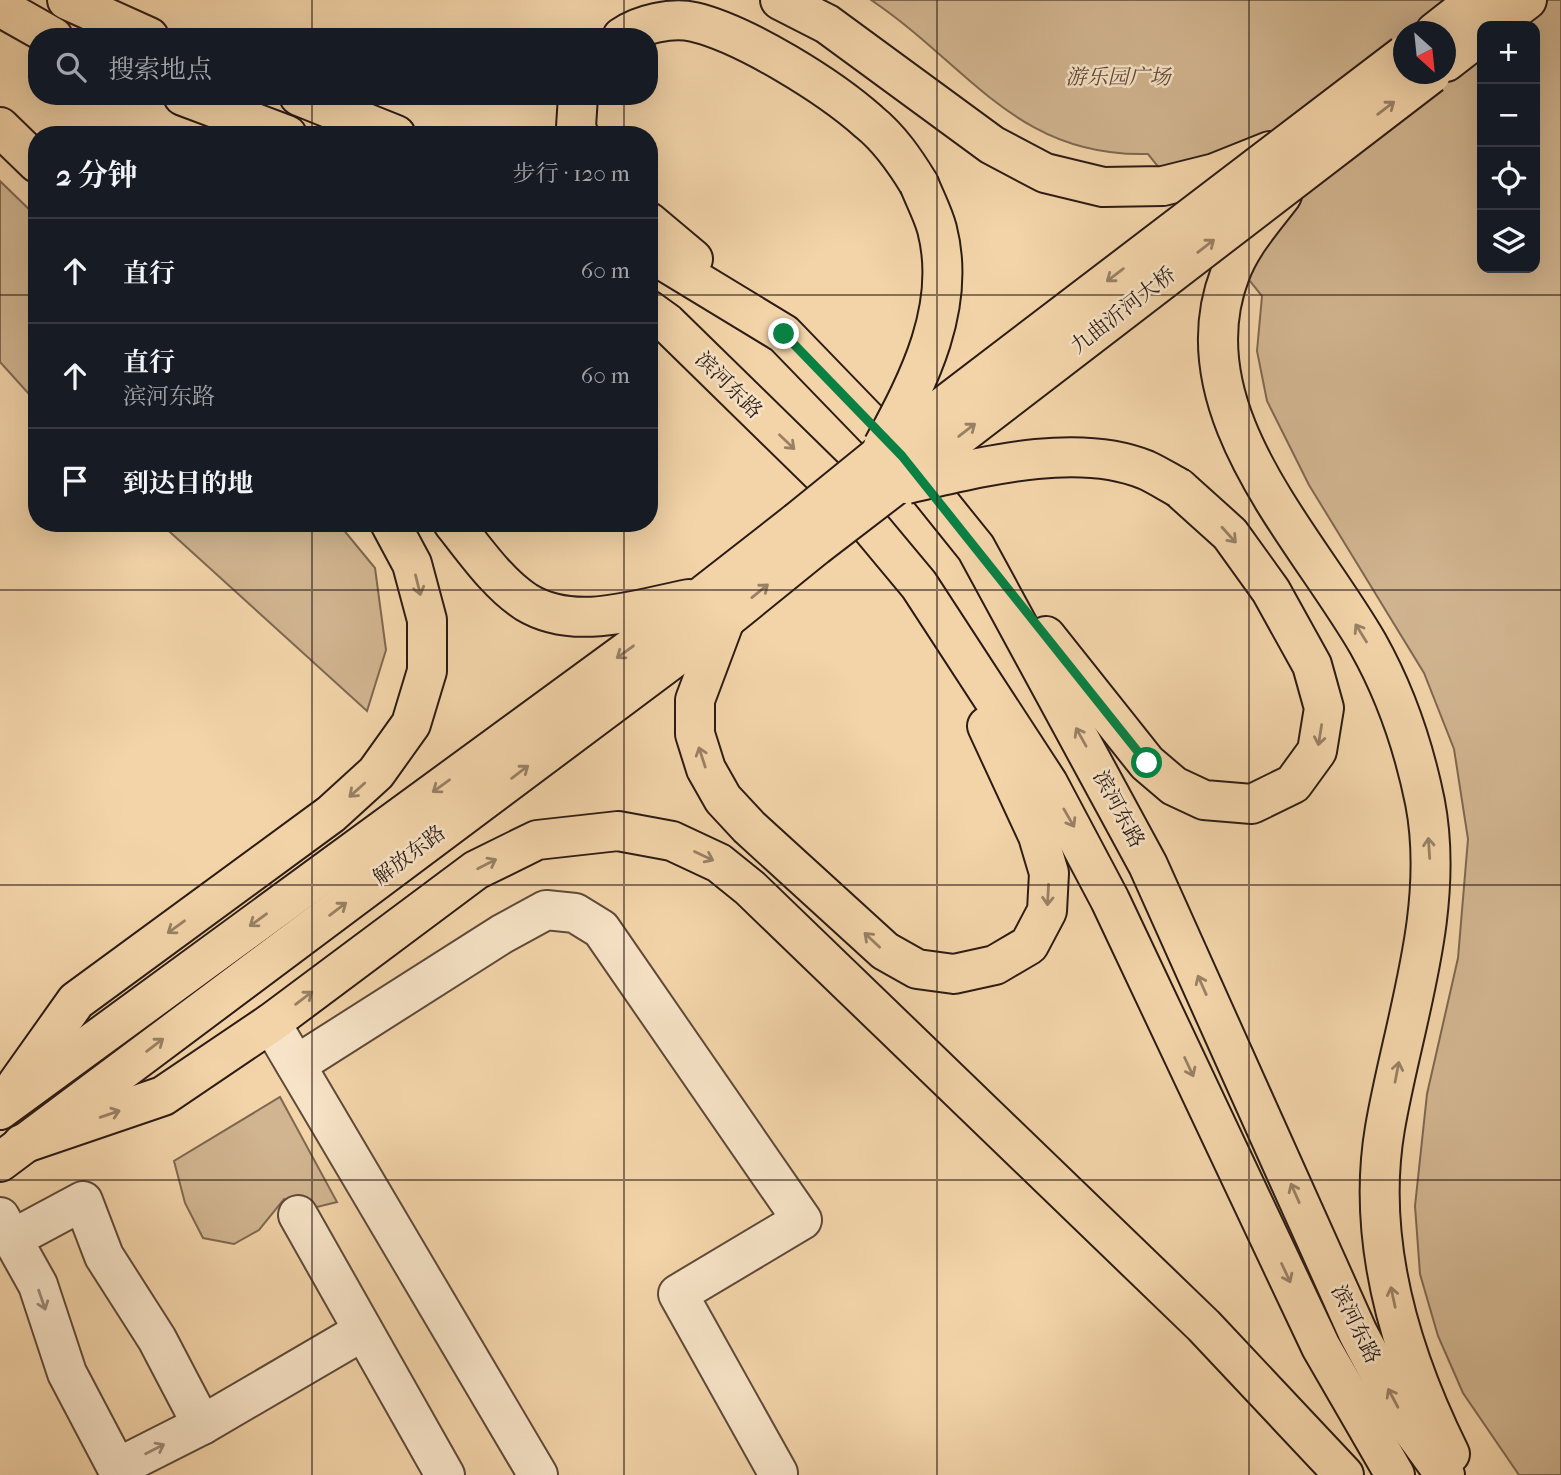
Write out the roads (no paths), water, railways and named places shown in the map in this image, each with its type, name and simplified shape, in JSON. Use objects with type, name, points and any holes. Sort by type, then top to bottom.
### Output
[{"type":"main road","points":[[67,0],[129,28]]},
{"type":"main road","points":[[780,0],[827,24],[937,102],[992,145],[1045,173],[1102,187],[1163,186],[1215,173],[1291,161]]},
{"type":"main road","points":[[1449,21],[1476,0]]},
{"type":"main road","points":[[1499,21],[1527,0]]},
{"type":"main road","points":[[0,7],[37,28]]},
{"type":"main road","points":[[644,28],[658,22],[692,22],[756,48],[837,97],[870,122],[900,153],[919,184],[937,228],[943,265],[941,301],[931,345],[908,400],[886,472],[972,469],[1051,458],[1103,461],[1144,470],[1179,488],[1230,534],[1271,591],[1312,665],[1324,708],[1317,751],[1293,784],[1252,804],[1204,800],[1174,786],[1147,763],[975,548]]},
{"type":"main road","points":[[1456,54],[1477,38]]},
{"type":"main road","name":"九曲沂河大桥","points":[[806,534],[1291,161],[1393,65]]},
{"type":"main road","name":"九曲沂河大桥","points":[[1291,161],[1415,84]]},
{"type":"main road","points":[[207,105],[263,126]]},
{"type":"main road","points":[[321,105],[374,126]]},
{"type":"main road","points":[[576,126],[577,105]]},
{"type":"main road","points":[[0,127],[28,154]]},
{"type":"main road","points":[[1291,161],[1242,248],[1230,275],[1220,315],[1217,344],[1224,399],[1254,465],[1369,646],[1406,727],[1426,805],[1431,883],[1418,968],[1384,1132],[1380,1208],[1389,1275],[1404,1347],[1460,1475]]},
{"type":"main road","points":[[658,229],[784,334]]},
{"type":"main road","name":"滨河东路","points":[[658,257],[784,334],[902,456],[975,548],[1148,865],[1359,1333],[1403,1417],[1445,1475]]},
{"type":"main road","name":"滨河东路","points":[[658,316],[849,501],[919,585],[1048,783],[1077,834],[1321,1347],[1395,1475]]},
{"type":"main road","points":[[658,349],[734,391]]},
{"type":"main road","points":[[0,1109],[76,1001],[331,814],[376,773],[411,724],[427,671],[427,620],[412,564],[395,532]]},
{"type":"main road","points":[[461,532],[489,566],[527,602],[568,617],[713,608],[695,700],[695,734],[706,769],[723,799],[749,827],[885,951],[917,969],[954,974],[995,965],[1029,945],[1047,911],[1049,873],[1021,797],[919,585]]},
{"type":"main road","name":"解放东路","points":[[11,1153],[806,534]]},
{"type":"main road","name":"解放东路","points":[[0,1109],[713,608]]},
{"type":"main road","points":[[11,1153],[163,1096],[271,1023],[476,870],[537,840],[618,831],[672,841],[719,863],[750,888],[1204,1326],[1344,1475]]},
{"type":"street","points":[[296,1065],[502,934],[546,910],[575,914],[601,929],[802,1220],[678,1294],[778,1473]]},
{"type":"street","points":[[271,1023],[538,1475]]},
{"type":"street","points":[[202,1425],[157,1339],[104,1256],[83,1201],[7,1227],[38,1285],[67,1373],[110,1471],[202,1425],[363,1331]]},
{"type":"street","points":[[298,1215],[445,1475]]},
{"type":"park label","name":"游乐园广场","points":[[1118,77]]}]
